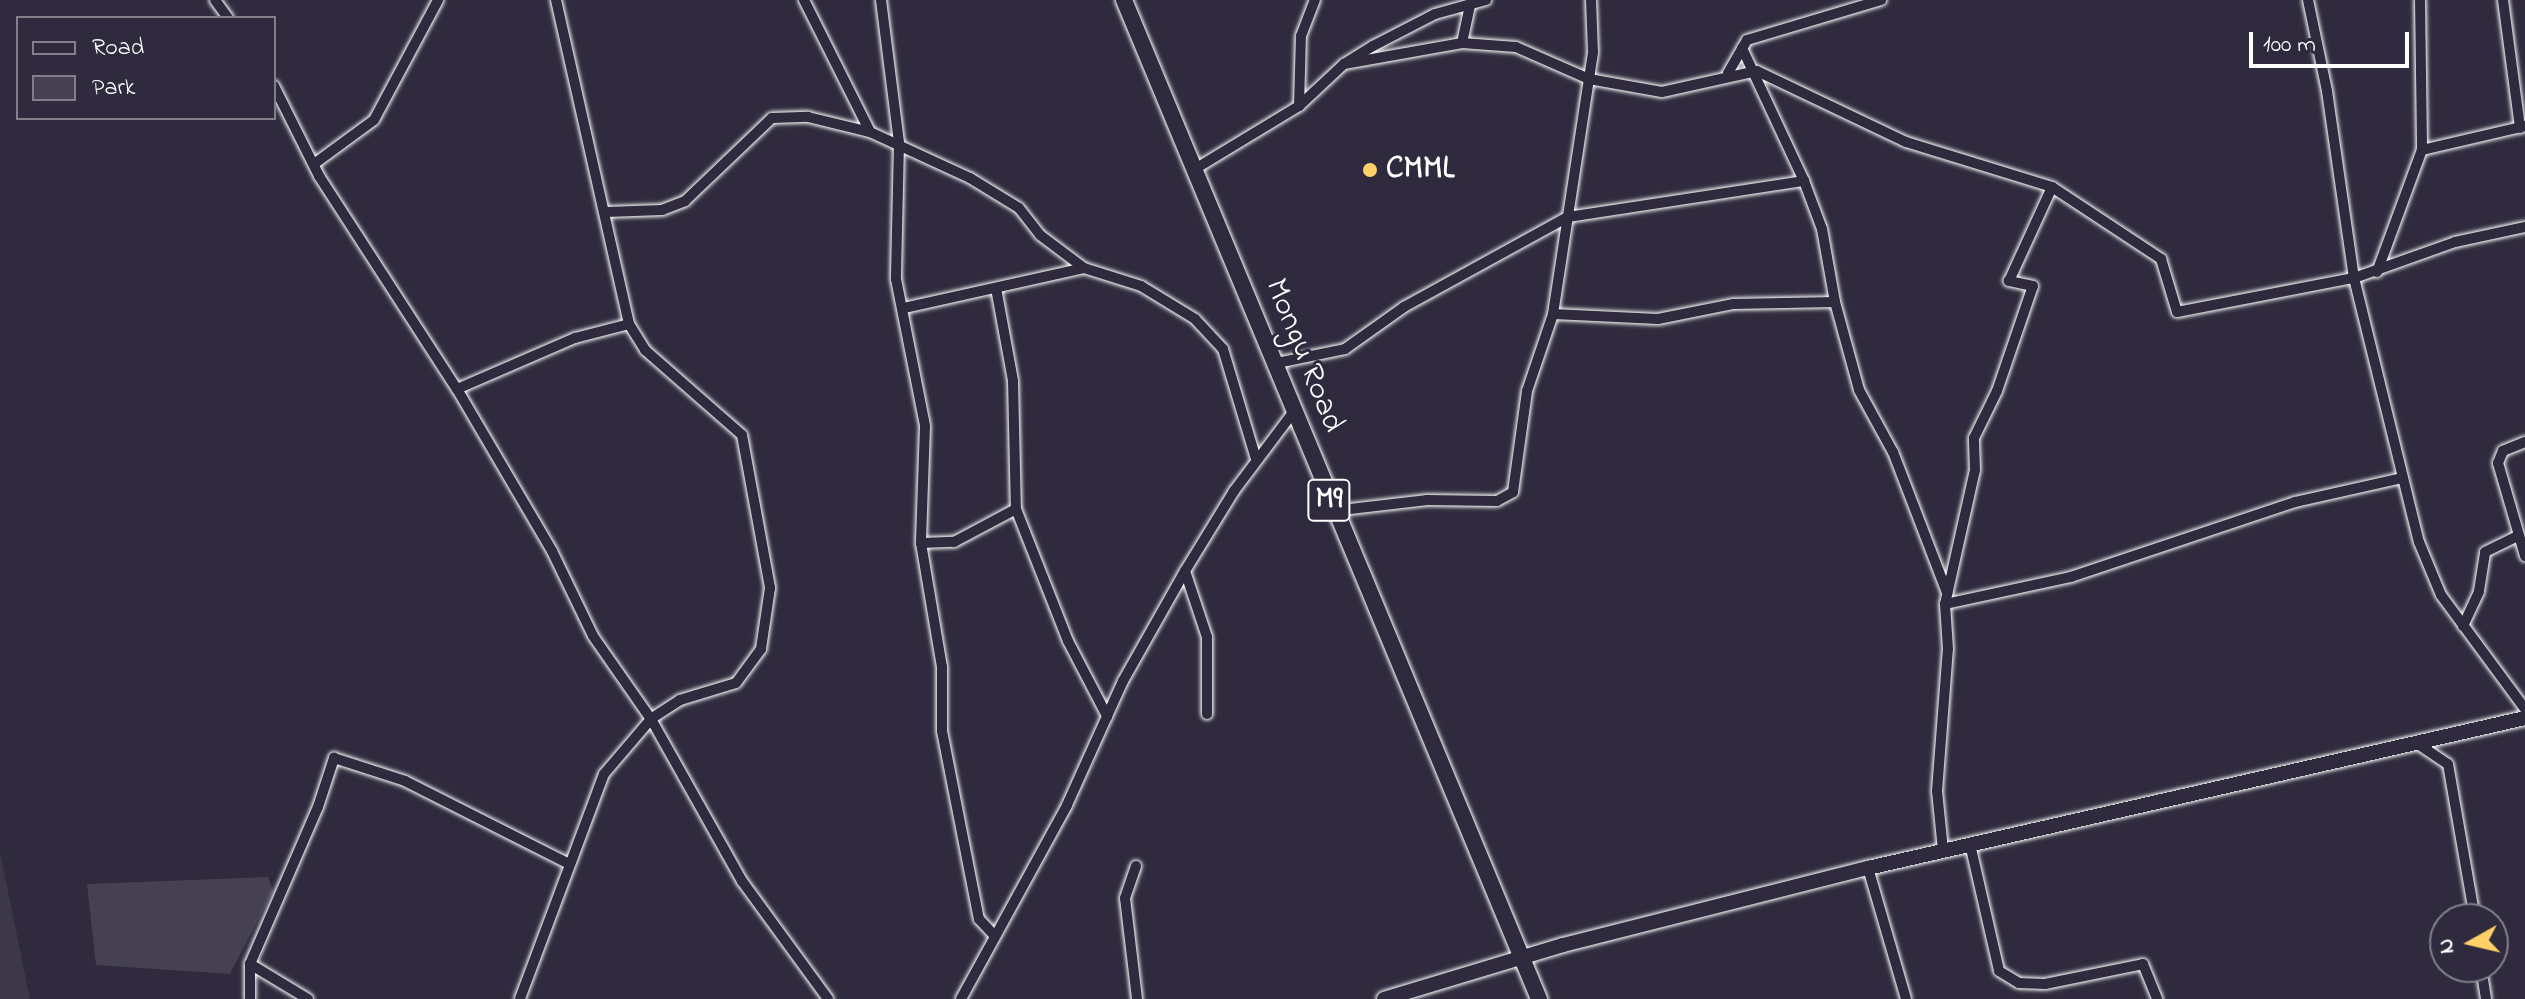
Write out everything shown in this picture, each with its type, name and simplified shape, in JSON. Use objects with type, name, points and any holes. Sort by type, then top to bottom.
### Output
[{"type":"main road","name":"Mongu Road","points":[[1124,0],[1277,363],[1333,511],[1519,958],[1539,999]]},
{"type":"main road","points":[[1384,999],[1519,958],[1868,868],[2525,718]]},
{"type":"street","points":[[314,164],[374,120],[438,0]]},
{"type":"street","points":[[520,999],[604,774],[651,719],[680,700],[736,683],[761,649],[770,588],[742,435],[645,350],[629,324],[607,212],[556,0]]},
{"type":"street","points":[[804,0],[870,132]]},
{"type":"street","points":[[881,0],[899,143],[893,251],[925,426],[921,543],[942,667],[947,763],[979,919],[994,935]]},
{"type":"street","points":[[1299,106],[1301,36],[1315,0]]},
{"type":"street","points":[[1195,169],[1299,106],[1344,64],[1408,27],[1486,0]]},
{"type":"street","points":[[1333,511],[1379,503],[1507,498],[1513,492],[1527,391],[1553,314],[1595,30],[1591,0]]},
{"type":"street","points":[[1728,73],[1747,40],[1799,21],[1881,0]]},
{"type":"street","points":[[2308,0],[2330,103],[2354,278],[2402,478],[2429,569],[2463,626],[2525,709]]},
{"type":"street","points":[[2377,272],[2422,150],[2420,0]]},
{"type":"street","points":[[2422,150],[2522,127],[2503,0]]},
{"type":"street","points":[[1462,43],[1470,4]]},
{"type":"street","points":[[1344,64],[1462,43],[1516,47],[1589,79],[1662,92],[1728,73],[1757,71],[1906,142],[2052,187],[2161,259],[2177,312],[2354,278],[2455,242],[2525,227]]},
{"type":"street","points":[[1742,48],[1757,71],[1822,229],[1835,302],[1859,390],[1893,452],[1946,599]]},
{"type":"street","points":[[276,90],[314,164],[457,389],[552,551],[593,636],[651,719],[742,881],[828,999]]},
{"type":"street","points":[[607,212],[662,210],[685,201],[772,118],[808,117],[870,132],[899,143],[1019,208],[1040,235],[1084,268],[1141,286],[1211,333],[1235,377],[1256,459]]},
{"type":"street","points":[[1277,363],[1345,349],[1404,307],[1568,217],[1804,181]]},
{"type":"street","points":[[1943,850],[1937,791],[1948,649],[1946,599],[1975,470],[1974,438],[1997,391],[2033,286],[2009,281],[2052,187]]},
{"type":"street","points":[[904,308],[1084,268]]},
{"type":"street","points":[[996,288],[1013,381],[1016,509],[1068,641],[1107,716]]},
{"type":"street","points":[[1553,314],[1658,319],[1733,304],[1835,302]]},
{"type":"street","points":[[457,389],[575,338],[629,324]]},
{"type":"street","points":[[961,999],[1067,805],[1107,716],[1185,571],[1256,459],[1295,410]]},
{"type":"street","points":[[2525,442],[2498,458],[2525,556]]},
{"type":"street","points":[[1946,599],[2071,577],[2280,506],[2402,478]]},
{"type":"street","points":[[921,543],[954,542],[1016,509]]},
{"type":"street","points":[[2463,626],[2479,591],[2485,552],[2518,536]]},
{"type":"street","points":[[1185,571],[1207,637],[1207,714]]},
{"type":"street","points":[[2418,744],[2448,764],[2472,903]]},
{"type":"street","points":[[250,999],[250,964],[338,757],[429,792],[569,864]]},
{"type":"street","points":[[1970,844],[1999,971],[2019,983],[2032,984],[2143,964],[2157,999]]},
{"type":"street","points":[[1136,866],[1125,898],[1137,999]]},
{"type":"street","points":[[1868,868],[1906,999]]},
{"type":"street","points":[[250,964],[308,999]]},
{"type":"shaded area","points":[[0,852],[30,999],[0,999]]},
{"type":"green space","points":[[268,877],[273,891],[230,974],[96,965],[87,884]]},
{"type":"place","name":"CMML","points":[[1370,170]]}]
